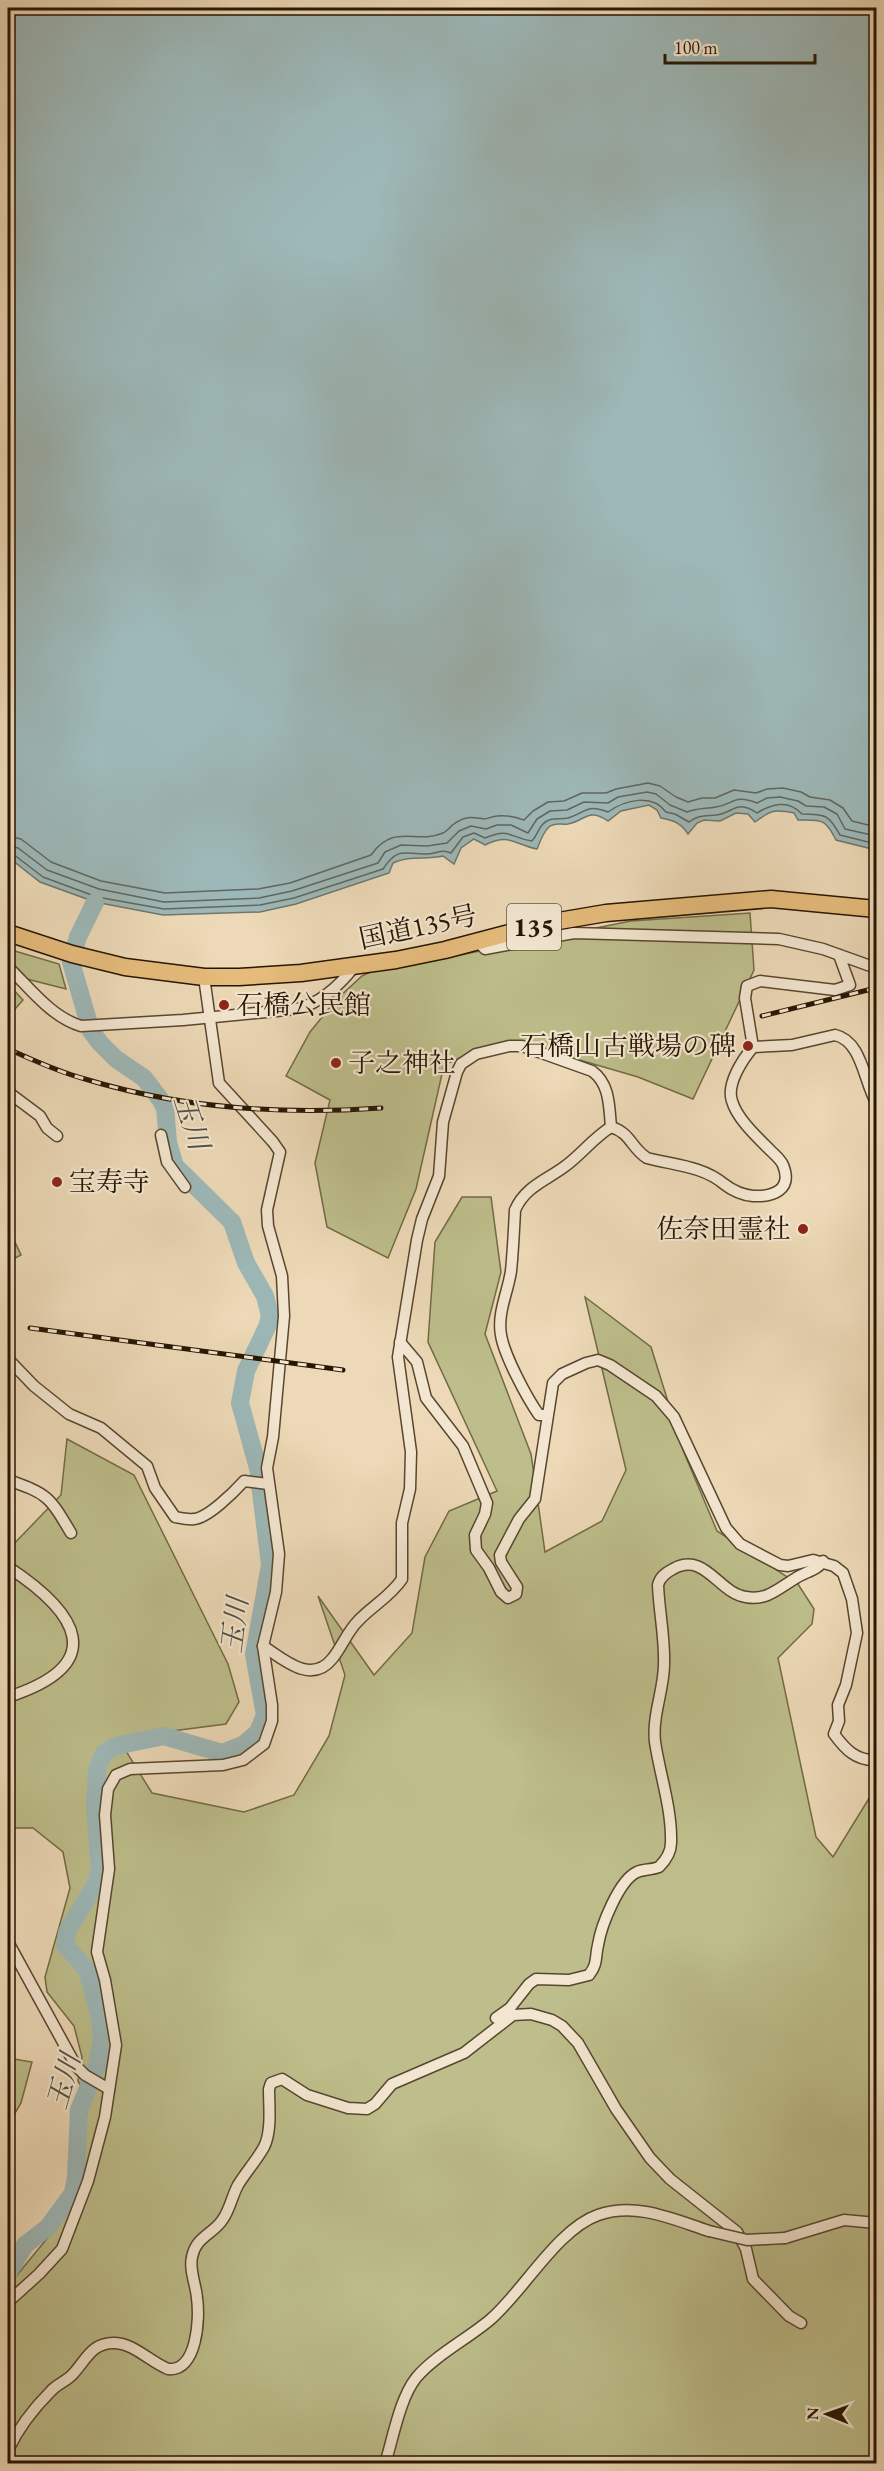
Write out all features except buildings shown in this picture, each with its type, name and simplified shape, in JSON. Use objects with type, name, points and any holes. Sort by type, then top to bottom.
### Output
[{"type":"highway","name":"国道135号","points":[[8,933],[88,959],[163,973],[199,977],[271,976],[354,967],[478,942],[586,915],[771,899],[876,909]]},
{"type":"street","points":[[478,942],[485,949],[574,933],[768,939],[802,943],[876,968]]},
{"type":"street","points":[[611,1127],[627,1135],[640,1154],[647,1158],[712,1174],[729,1188],[745,1196],[777,1194],[783,1187],[785,1175],[783,1164],[737,1112],[731,1099],[731,1088],[737,1072],[753,1047],[745,998],[747,986],[759,981],[835,990],[850,985],[839,955]]},
{"type":"street","points":[[8,967],[66,1022],[81,1026],[96,1026],[210,1018],[304,1007],[339,986],[354,967]]},
{"type":"street","points":[[8,2302],[39,2274],[62,2248],[88,2181],[102,2128],[105,2086],[116,2045],[105,1980],[97,1952],[109,1869],[105,1815],[108,1789],[116,1775],[130,1769],[233,1764],[243,1760],[259,1749],[268,1736],[272,1721],[272,1705],[263,1646],[276,1592],[279,1554],[267,1468],[273,1437],[284,1316],[282,1275],[268,1226],[267,1210],[280,1152],[219,1083],[210,1018],[199,977]]},
{"type":"street","points":[[753,1047],[792,1045],[835,1035],[842,1036],[854,1049],[876,1102]]},
{"type":"street","points":[[263,1646],[295,1668],[307,1671],[325,1667],[350,1630],[366,1612],[398,1586],[402,1579],[402,1523],[410,1489],[411,1452],[398,1357],[417,1240],[422,1219],[439,1176],[443,1122],[461,1064],[476,1054],[509,1046],[522,1046],[592,1071],[600,1077],[606,1087],[611,1127]]},
{"type":"street","points":[[8,1092],[40,1116],[47,1128],[57,1136]]},
{"type":"street","points":[[547,1415],[539,1414],[532,1405],[503,1345],[500,1333],[502,1307],[510,1272],[515,1210],[529,1189],[564,1168],[600,1134],[611,1127]]},
{"type":"street","points":[[161,1136],[167,1162],[185,1187]]},
{"type":"street","points":[[400,1342],[417,1362],[426,1398],[463,1446],[487,1503],[485,1514],[475,1534],[476,1550],[489,1568],[501,1592],[508,1598],[516,1594],[517,1587],[501,1562],[500,1556],[519,1519],[535,1499],[554,1383],[562,1374],[593,1360],[605,1362],[656,1396],[674,1417],[726,1528],[740,1544],[780,1565],[788,1566],[813,1560],[823,1561],[843,1573],[848,1585],[857,1633],[849,1674],[838,1705],[839,1721],[834,1734],[853,1755],[862,1759],[876,1760]]},
{"type":"street","points":[[8,1359],[34,1386],[69,1414],[101,1428],[147,1466],[155,1488],[175,1517],[194,1520],[200,1517],[232,1494],[244,1481],[268,1484]]},
{"type":"street","points":[[8,1480],[39,1491],[50,1499],[71,1533]]},
{"type":"street","points":[[496,2027],[496,2018],[510,2008],[529,1984],[536,1979],[569,1980],[589,1974],[597,1961],[597,1947],[606,1913],[621,1890],[634,1873],[659,1867],[669,1852],[671,1843],[668,1812],[656,1742],[655,1718],[662,1688],[664,1664],[658,1585],[662,1576],[675,1568],[693,1564],[701,1567],[737,1595],[759,1598],[769,1596],[797,1577],[820,1566],[823,1561]]},
{"type":"street","points":[[8,1567],[59,1609],[71,1627],[73,1639],[70,1656],[61,1669],[39,1686],[8,1697]]},
{"type":"street","points":[[8,1942],[76,2066],[85,2075],[105,2086]]},
{"type":"street","points":[[8,2450],[42,2400],[53,2388],[72,2376],[87,2354],[96,2347],[112,2343],[122,2344],[168,2369],[176,2370],[189,2359],[197,2327],[198,2299],[192,2256],[202,2237],[222,2222],[237,2187],[264,2147],[267,2138],[271,2083],[282,2079],[307,2095],[348,2108],[367,2109],[375,2104],[392,2084],[464,2053],[476,2046],[496,2027],[519,2013],[543,2017],[562,2026],[578,2043],[616,2109],[646,2153],[670,2179],[737,2232],[746,2249],[753,2279],[789,2316],[801,2323]]},
{"type":"street","points":[[385,2463],[405,2399],[416,2378],[492,2318],[561,2241],[578,2226],[597,2215],[633,2209],[656,2213],[709,2231],[747,2240],[785,2238],[844,2220],[876,2223]]},
{"type":"green space","points":[[750,913],[754,970],[693,1099],[638,1077],[542,1049],[475,1051],[444,1065],[416,1189],[388,1258],[327,1227],[315,1163],[330,1100],[286,1076],[310,1032],[336,1000],[362,976],[387,964],[440,959],[631,921]]},
{"type":"green space","points":[[8,949],[59,964],[66,989],[27,979],[8,961]]},
{"type":"green space","points":[[8,984],[23,1000],[8,1017]]},
{"type":"green space","points":[[462,1197],[491,1197],[501,1272],[485,1334],[531,1454],[545,1552],[602,1521],[626,1470],[585,1297],[651,1347],[683,1450],[717,1531],[798,1584],[814,1609],[812,1624],[778,1658],[816,1837],[833,1857],[876,1787],[876,2463],[8,2463],[8,2286],[73,2207],[89,2100],[78,2081],[82,2057],[74,2026],[47,1992],[45,1977],[70,1888],[63,1852],[33,1828],[8,1828],[8,1550],[61,1495],[67,1439],[134,1475],[228,1664],[239,1702],[226,1724],[149,1734],[121,1743],[152,1793],[244,1812],[294,1795],[329,1736],[345,1675],[318,1596],[374,1675],[412,1633],[425,1557],[449,1511],[497,1491],[428,1342],[435,1242]]},
{"type":"green space","points":[[8,1227],[21,1255],[8,1262]]},
{"type":"green space","points":[[8,2058],[32,2062],[21,2103],[8,2125]]},
{"type":"water","points":[[8,8],[876,8],[876,850],[836,840],[829,828],[822,822],[798,820],[794,813],[782,811],[769,813],[755,822],[748,814],[736,813],[720,821],[704,820],[697,823],[688,834],[683,827],[661,818],[657,810],[649,805],[621,811],[608,821],[591,815],[568,824],[554,825],[545,832],[537,849],[506,840],[485,845],[474,839],[461,848],[454,864],[443,856],[399,861],[393,863],[389,873],[296,904],[260,912],[163,915],[95,902],[40,882],[8,857]]},
{"type":"waterway","name":"玉川","points":[[8,2273],[25,2245],[48,2227],[73,2193],[76,2177],[79,2110],[97,2066],[102,2039],[99,2014],[87,1970],[65,1945],[67,1932],[96,1883],[100,1868],[95,1807],[97,1769],[104,1753],[116,1746],[164,1736],[222,1753],[243,1745],[258,1732],[265,1715],[254,1655],[270,1565],[258,1468],[240,1403],[246,1371],[270,1316],[265,1296],[246,1263],[232,1222],[175,1166],[168,1142],[165,1108],[160,1099],[144,1078],[116,1059],[91,1031],[71,962],[78,937],[95,902]]},
{"type":"railway","points":[[762,1016],[876,988]]},
{"type":"railway","points":[[8,1049],[75,1076],[121,1089],[194,1103],[268,1110],[381,1108]]},
{"type":"railway","points":[[30,1328],[343,1370]]},
{"type":"place","name":"石橋公民館","points":[[224,1005]]},
{"type":"place","name":"石橋山古戦場の碑","points":[[748,1046]]},
{"type":"place","name":"子之神社","points":[[336,1063]]},
{"type":"place","name":"宝寿寺","points":[[57,1182]]},
{"type":"place","name":"佐奈田霊社","points":[[803,1229]]}]
